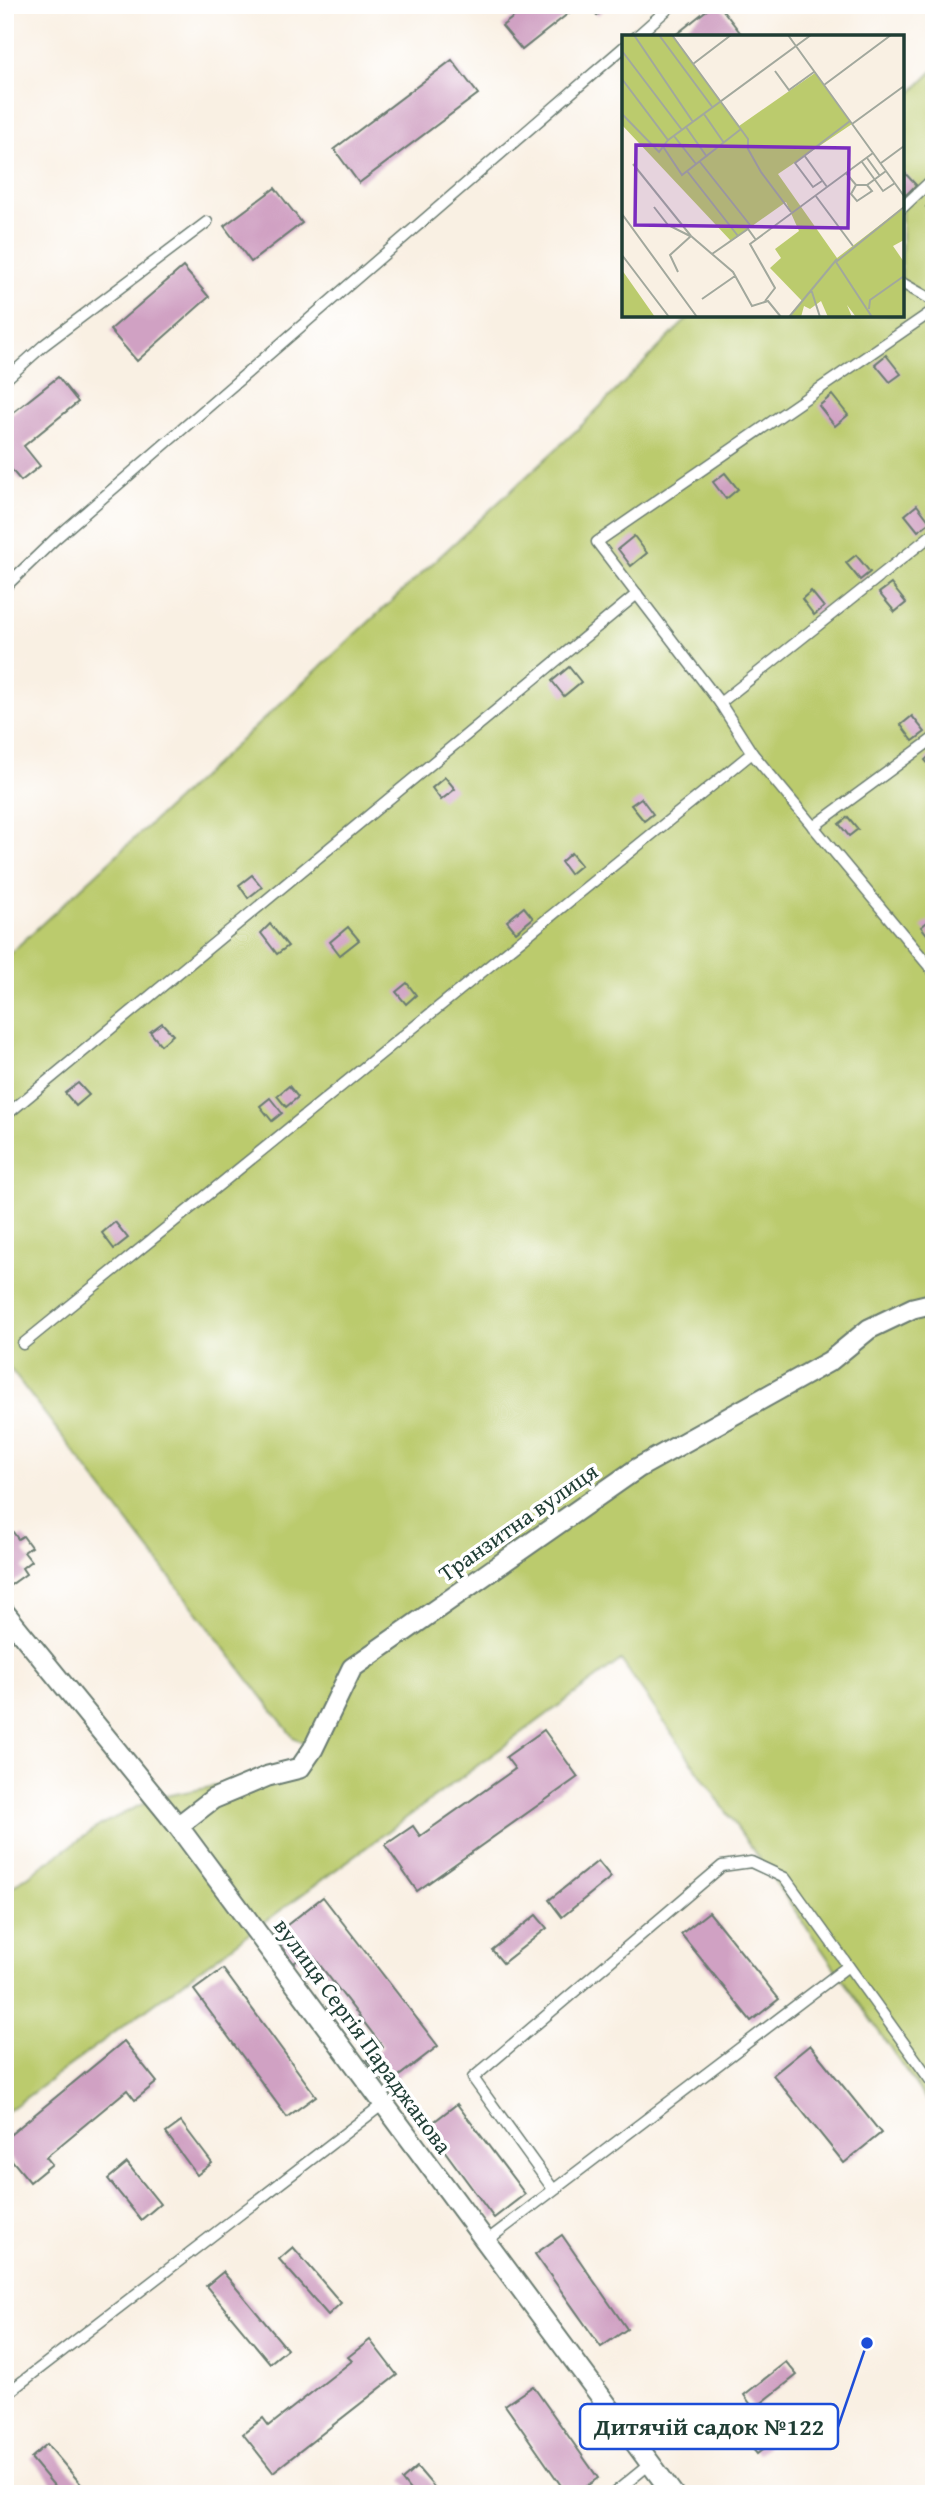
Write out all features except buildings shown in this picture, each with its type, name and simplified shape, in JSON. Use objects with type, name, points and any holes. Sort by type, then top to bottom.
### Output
[{"type":"street","name":"Транзитна вулиця","points":[[177,1826],[213,1800],[268,1776],[300,1768],[313,1749],[352,1668],[638,1468],[830,1361],[869,1329],[913,1308],[934,1303]]},
{"type":"street","name":"вулиця Сергія Параджанова","points":[[5,1613],[177,1826],[673,2494]]},
{"type":"lane","points":[[638,35],[672,5]]},
{"type":"lane","points":[[5,587],[55,539],[622,49]]},
{"type":"lane","points":[[904,206],[934,178]]},
{"type":"lane","points":[[5,380],[44,345],[207,222]]},
{"type":"lane","points":[[904,284],[934,301]]},
{"type":"lane","points":[[934,310],[597,542],[720,703],[752,753],[934,972]]},
{"type":"lane","points":[[720,703],[934,533]]},
{"type":"lane","points":[[5,1116],[637,594]]},
{"type":"lane","points":[[813,827],[934,738]]},
{"type":"lane","points":[[23,1345],[752,753]]},
{"type":"lane","points":[[554,2189],[473,2078],[722,1866],[751,1862],[785,1878],[934,2085]]},
{"type":"lane","points":[[485,2242],[848,1966]]},
{"type":"lane","points":[[5,2395],[383,2104]]},
{"type":"lane","points":[[613,2494],[651,2463]]},
{"type":"green space","points":[[934,70],[934,2111],[621,1660],[5,2113],[5,1892],[102,1824],[155,1798],[268,1776],[313,1749],[293,1737],[5,1362],[5,958],[579,428],[689,317],[904,317],[904,100]]},
{"type":"place","name":"Дитячій садок №122","points":[[867,2343]]}]
